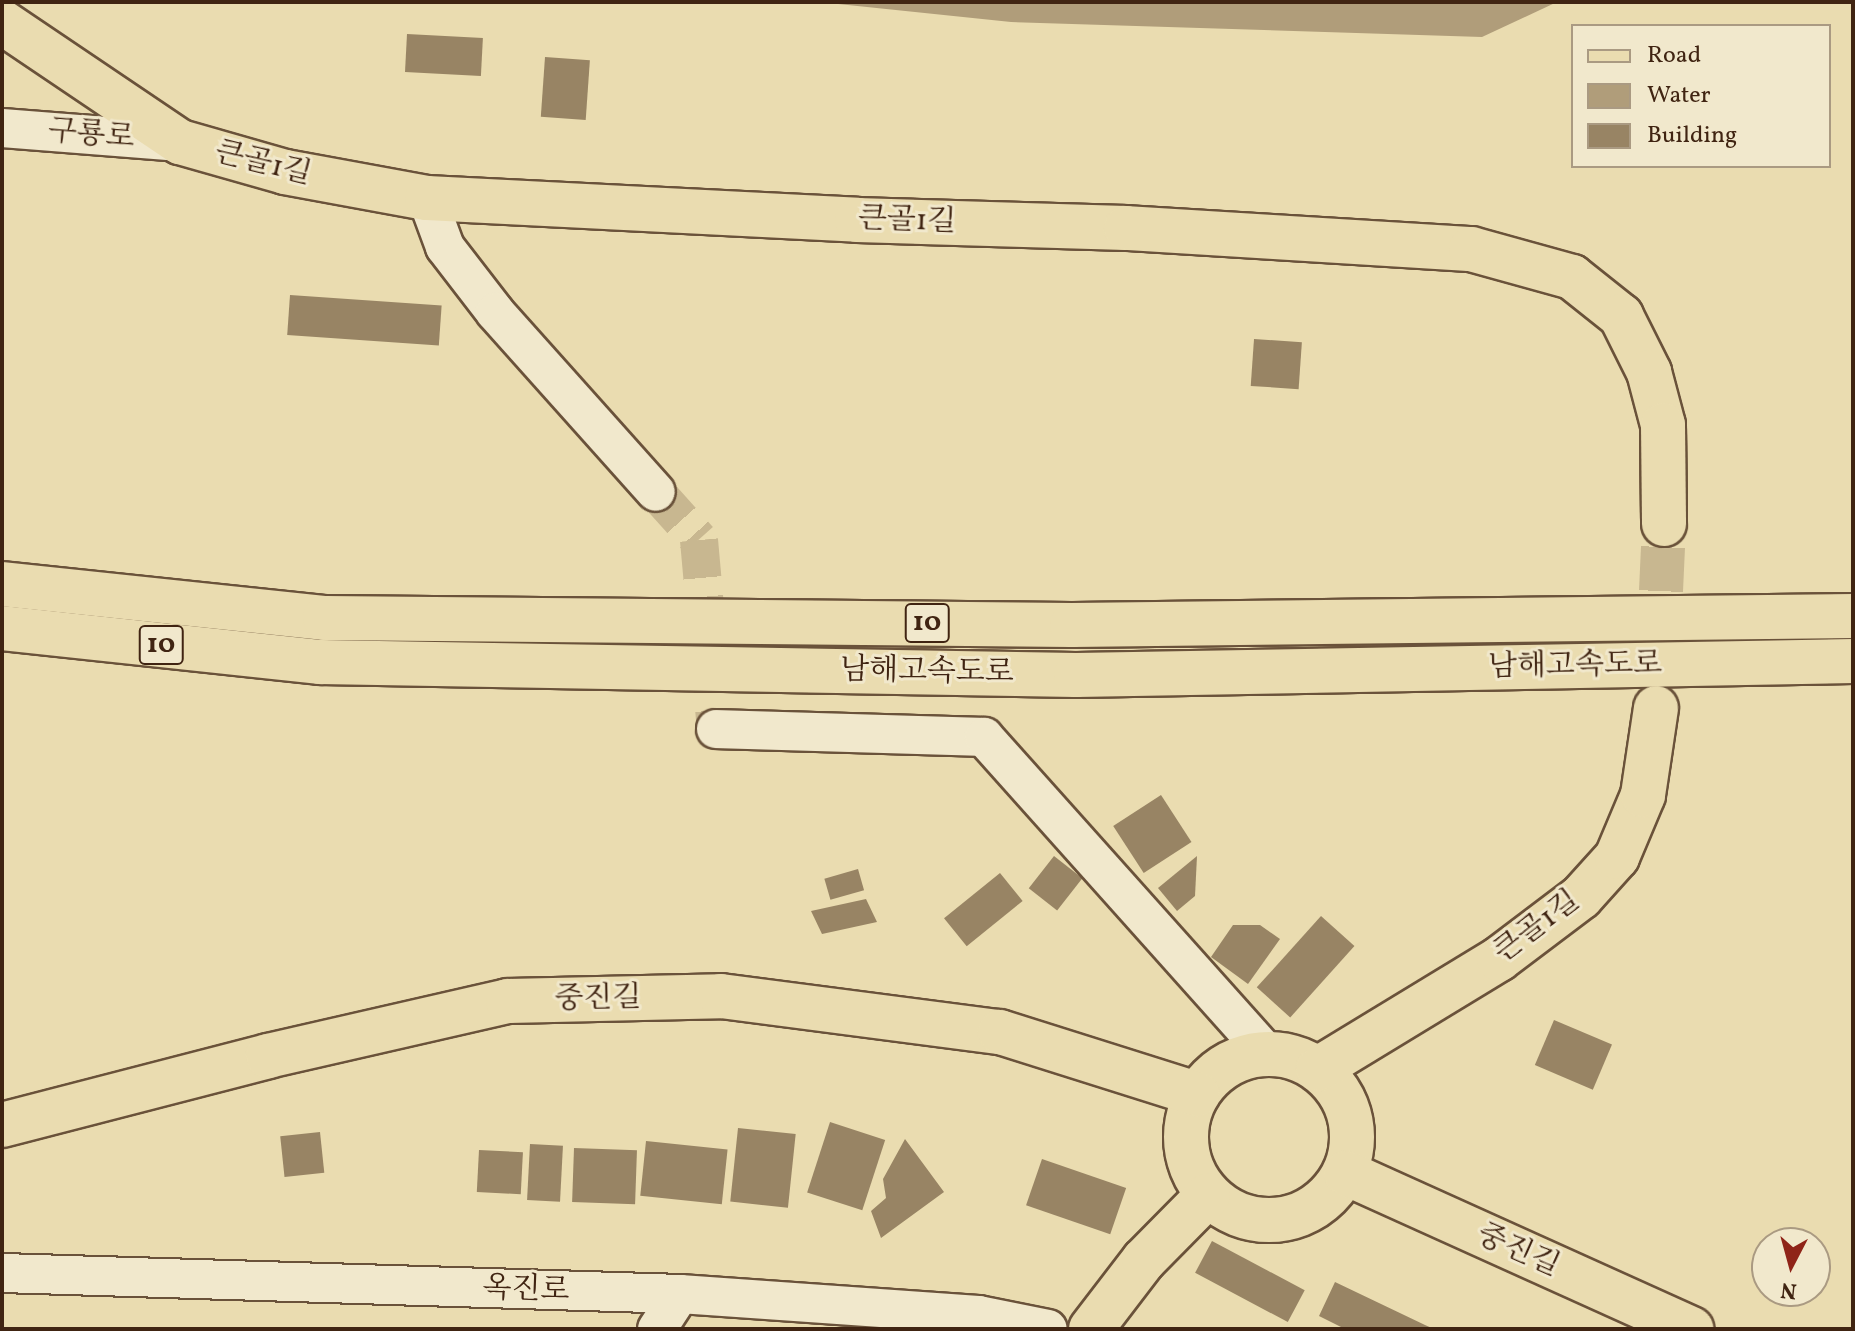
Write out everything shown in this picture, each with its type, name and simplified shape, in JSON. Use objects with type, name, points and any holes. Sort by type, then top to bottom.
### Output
[{"type":"main road","name":"큰골1길","points":[[2,22],[180,142],[285,172],[427,198],[841,220],[1126,228],[1471,249],[1572,277],[1621,316],[1649,372],[1663,425],[1664,524]]},
{"type":"main road","name":"남해고속도로","points":[[2,584],[325,618],[1072,625],[1853,616]]},
{"type":"main road","name":"남해고속도로","points":[[2,628],[336,662],[1076,675],[1853,661]]},
{"type":"main road","name":"큰골1길","points":[[1318,1069],[1499,959],[1581,897],[1617,857],[1643,795],[1656,708]]},
{"type":"main road","name":"중진길","points":[[2,1125],[268,1056],[508,1001],[721,996],[1000,1032],[1197,1094]]},
{"type":"main road","points":[[1267,1053],[1294,1057],[1318,1069],[1338,1090],[1351,1116],[1353,1145],[1346,1173],[1315,1207],[1294,1217],[1248,1219],[1208,1195],[1195,1177],[1185,1136],[1197,1094],[1215,1073],[1240,1059],[1267,1053]]},
{"type":"main road","name":"중진길","points":[[1346,1173],[1691,1329]]},
{"type":"main road","points":[[1091,1329],[1144,1260],[1208,1195]]},
{"type":"street","name":"구룡로","points":[[2,128],[180,142]]},
{"type":"street","points":[[427,198],[445,247],[495,312],[656,492]]},
{"type":"street","points":[[716,729],[984,737],[1267,1053]]},
{"type":"street","name":"옥진로","points":[[2,1273],[680,1294],[978,1315],[1048,1329]]},
{"type":"street","points":[[657,1329],[680,1294]]},
{"type":"water","points":[[819,2],[1557,2],[1482,37],[1011,22]]},
{"type":"building","points":[[407,34],[483,38],[481,76],[405,72]]},
{"type":"building","points":[[545,57],[590,60],[586,120],[541,117]]},
{"type":"building","points":[[290,295],[442,306],[439,346],[287,335]]},
{"type":"building","points":[[1254,339],[1302,342],[1299,389],[1251,386]]},
{"type":"building","points":[[1161,795],[1191,842],[1144,873],[1113,826]]},
{"type":"building","points":[[1054,856],[1082,878],[1057,910],[1029,888]]},
{"type":"building","points":[[1197,856],[1195,896],[1177,911],[1158,888]]},
{"type":"building","points":[[858,869],[864,890],[830,900],[824,879]]},
{"type":"building","points":[[1000,873],[1023,901],[967,946],[944,918]]},
{"type":"building","points":[[866,899],[877,922],[822,934],[811,911]]},
{"type":"building","points":[[1321,916],[1354,946],[1290,1017],[1257,987]]},
{"type":"building","points":[[1233,925],[1260,925],[1280,939],[1248,984],[1211,957]]},
{"type":"building","points":[[1554,1020],[1612,1045],[1593,1090],[1535,1065]]},
{"type":"building","points":[[830,1122],[885,1140],[862,1210],[807,1192]]},
{"type":"building","points":[[738,1128],[796,1134],[788,1208],[730,1202]]},
{"type":"building","points":[[320,1132],[324,1173],[285,1177],[280,1136]]},
{"type":"building","points":[[905,1139],[944,1192],[881,1238],[871,1211],[886,1198],[883,1179]]},
{"type":"building","points":[[646,1141],[728,1150],[722,1204],[640,1196]]},
{"type":"building","points":[[530,1144],[563,1146],[560,1202],[527,1200]]},
{"type":"building","points":[[574,1148],[637,1150],[635,1204],[572,1202]]},
{"type":"building","points":[[479,1150],[523,1152],[521,1194],[477,1192]]},
{"type":"building","points":[[1042,1159],[1126,1188],[1110,1234],[1026,1205]]},
{"type":"building","points":[[1212,1241],[1305,1290],[1288,1322],[1195,1273]]},
{"type":"building","points":[[1335,1282],[1434,1329],[1345,1329],[1319,1316]]},
{"type":"tunnel","points":[[656,492],[699,540],[716,729]]},
{"type":"tunnel","points":[[1658,657],[1664,524]]}]
